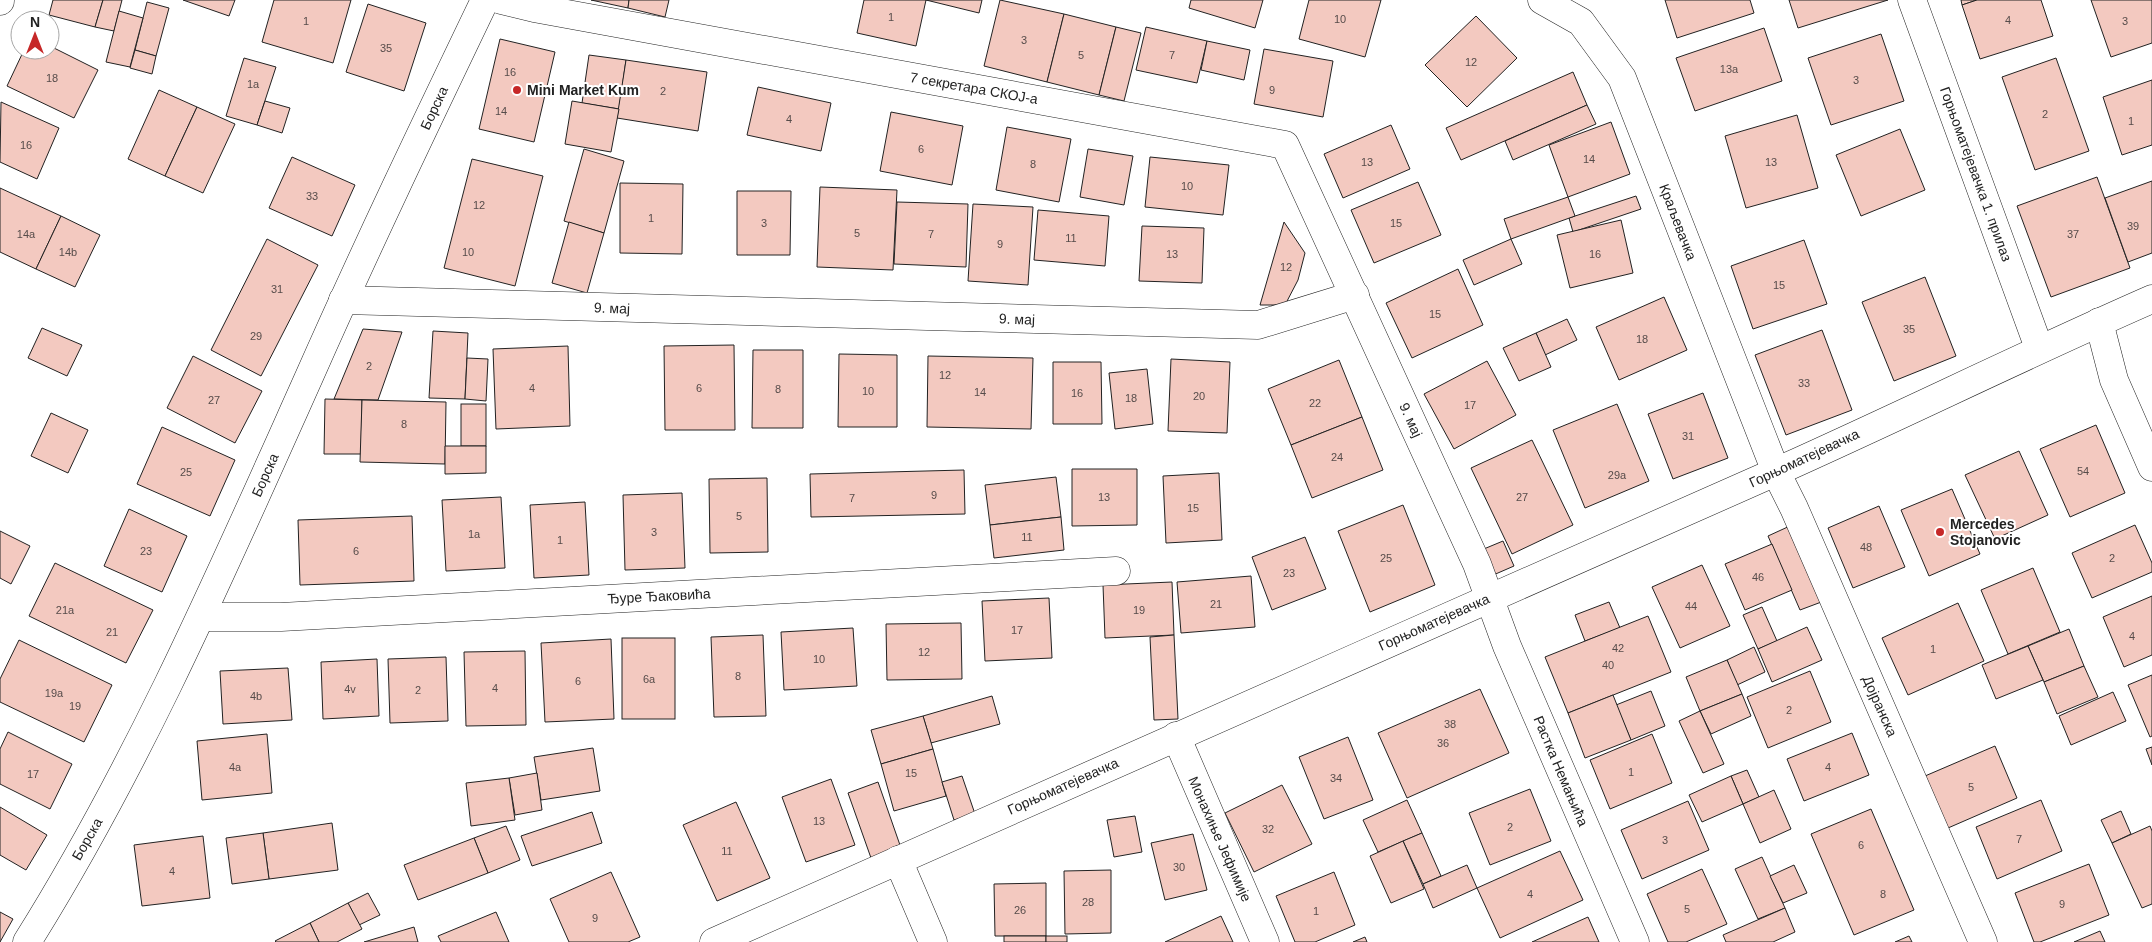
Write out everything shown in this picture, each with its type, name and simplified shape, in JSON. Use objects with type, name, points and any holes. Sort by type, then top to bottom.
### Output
[{"type":"street","name":"Борска","points":[[27,942],[96,824],[201,617],[343,300],[485,0]]},
{"type":"street","name":"7 секретара СКОЈ-а","points":[[501,0],[534,8],[1285,145],[1355,295]]},
{"type":"street","name":"Краљевачка","points":[[1542,0],[1580,22],[1622,78],[1776,472]]},
{"type":"street","name":"Горњоматејевачка 1. прилаз","points":[[1912,0],[2039,348]]},
{"type":"street","name":"9. мај","points":[[343,300],[1258,325],[1355,295],[1477,564],[1489,598]]},
{"type":"street","name":"Горњоматејевачка","points":[[714,942],[1776,472],[2039,348],[2152,299]]},
{"type":"street","points":[[2098,322],[2114,380],[2152,467]]},
{"type":"street","name":"Дојранска","points":[[1776,472],[1794,508],[1983,942]]},
{"type":"street","name":"Ђуре Ђаковића","points":[[201,617],[281,617],[1116,571]]},
{"type":"street","name":"Растка Немањића","points":[[1489,598],[1507,646],[1635,942]]},
{"type":"street","name":"Монахиње Јефимије","points":[[1176,736],[1265,942]]},
{"type":"street","points":[[898,860],[933,942]]},
{"type":"building","points":[[53,0],[103,0],[95,27],[60,18],[60,10],[50,10]]},
{"type":"building","points":[[103,0],[122,0],[114,31],[95,27]]},
{"type":"building","points":[[183,0],[235,0],[229,16]]},
{"type":"building","points":[[274,0],[351,0],[333,63],[262,42]]},
{"type":"building","points":[[591,0],[629,0],[628,8]]},
{"type":"building","points":[[629,0],[669,0],[665,17],[628,8]]},
{"type":"building","points":[[864,0],[926,0],[916,46],[857,33]]},
{"type":"building","points":[[926,0],[982,0],[979,13]]},
{"type":"building","points":[[1000,0],[1064,14],[1047,82],[984,66]]},
{"type":"building","points":[[1191,0],[1263,0],[1255,28],[1189,8]]},
{"type":"building","points":[[1309,0],[1381,0],[1365,57],[1299,39]]},
{"type":"building","points":[[1665,0],[1750,0],[1754,13],[1677,38]]},
{"type":"building","points":[[1789,0],[1888,0],[1798,28]]},
{"type":"building","points":[[1961,0],[1977,0],[1962,5]]},
{"type":"building","points":[[1977,0],[2041,0],[2053,36],[1980,59],[1962,5]]},
{"type":"building","points":[[2091,0],[2152,0],[2152,43],[2111,57]]},
{"type":"building","points":[[147,2],[169,8],[156,56],[135,50]]},
{"type":"building","points":[[368,4],[426,23],[404,91],[346,72]]},
{"type":"building","points":[[119,11],[143,18],[130,67],[106,62]]},
{"type":"building","points":[[1064,14],[1116,27],[1099,95],[1047,82]]},
{"type":"building","points":[[1476,16],[1517,58],[1467,107],[1425,65]]},
{"type":"building","points":[[1116,27],[1141,33],[1124,101],[1099,95]]},
{"type":"building","points":[[1146,27],[1207,41],[1197,83],[1136,70]]},
{"type":"building","points":[[1764,28],[1782,81],[1695,111],[1676,58]]},
{"type":"building","points":[[1881,34],[1904,101],[1831,125],[1808,58]]},
{"type":"building","name":"Mini Market Kum","points":[[500,39],[555,52],[534,142],[479,129]]},
{"type":"building","points":[[1207,41],[1250,50],[1244,80],[1201,70]]},
{"type":"building","points":[[1264,49],[1333,61],[1323,117],[1254,104]]},
{"type":"building","points":[[135,50],[156,56],[152,74],[130,68]]},
{"type":"building","points":[[60,51],[98,70],[74,118],[7,86],[19,60],[60,60]]},
{"type":"building","points":[[589,55],[626,60],[619,109],[582,103]]},
{"type":"building","points":[[244,58],[276,67],[257,125],[226,116]]},
{"type":"building","points":[[2056,58],[2089,151],[2035,170],[2002,77]]},
{"type":"building","points":[[626,60],[707,72],[698,131],[617,118]]},
{"type":"building","points":[[1573,72],[1587,105],[1461,160],[1446,128]]},
{"type":"building","points":[[2152,80],[2152,145],[2122,155],[2103,97]]},
{"type":"building","points":[[758,87],[831,103],[821,151],[747,135]]},
{"type":"building","points":[[159,90],[197,107],[165,176],[128,159]]},
{"type":"building","points":[[265,101],[290,108],[282,133],[257,125]]},
{"type":"building","points":[[572,101],[619,109],[611,152],[565,144]]},
{"type":"building","points":[[1,102],[59,128],[37,179],[0,162]]},
{"type":"building","points":[[1587,105],[1596,124],[1513,160],[1505,141]]},
{"type":"building","points":[[197,107],[235,124],[203,193],[165,176]]},
{"type":"building","points":[[891,112],[963,126],[952,185],[880,171]]},
{"type":"building","points":[[1797,115],[1818,188],[1746,208],[1725,136]]},
{"type":"building","points":[[1611,122],[1630,174],[1568,197],[1549,145]]},
{"type":"building","points":[[1391,125],[1410,169],[1343,198],[1324,154]]},
{"type":"building","points":[[1007,127],[1071,139],[1059,202],[996,190]]},
{"type":"building","points":[[1900,129],[1925,190],[1861,216],[1836,155]]},
{"type":"building","points":[[584,149],[624,161],[604,233],[564,221]]},
{"type":"building","points":[[1088,149],[1133,156],[1124,205],[1080,197]]},
{"type":"building","points":[[292,157],[355,185],[332,236],[269,208]]},
{"type":"building","points":[[1150,157],[1229,165],[1223,215],[1145,207]]},
{"type":"building","points":[[472,159],[543,176],[515,286],[444,268]]},
{"type":"building","points":[[2097,177],[2130,268],[2051,297],[2017,206]]},
{"type":"building","points":[[2152,181],[2152,253],[2128,262],[2105,198]]},
{"type":"building","points":[[1418,182],[1441,235],[1374,263],[1351,210]]},
{"type":"building","points":[[620,183],[683,184],[682,254],[620,253]]},
{"type":"building","points":[[820,187],[897,190],[893,270],[817,267]]},
{"type":"building","points":[[0,188],[61,216],[36,269],[0,252]]},
{"type":"building","points":[[737,191],[791,191],[790,255],[737,255]]},
{"type":"building","points":[[1636,196],[1641,209],[1573,232],[1569,218]]},
{"type":"building","points":[[1568,197],[1575,216],[1511,239],[1504,219]]},
{"type":"building","points":[[897,202],[968,204],[966,267],[894,264]]},
{"type":"building","points":[[973,204],[1033,207],[1028,285],[968,281]]},
{"type":"building","points":[[1038,210],[1109,216],[1105,266],[1034,260]]},
{"type":"building","points":[[61,216],[100,235],[75,287],[36,269]]},
{"type":"building","points":[[1621,220],[1633,273],[1570,288],[1557,235]]},
{"type":"building","points":[[569,222],[604,233],[587,293],[552,283]]},
{"type":"building","points":[[1284,222],[1305,253],[1298,280],[1285,305],[1260,305]]},
{"type":"building","points":[[1142,226],[1204,228],[1202,283],[1139,281]]},
{"type":"building","points":[[267,239],[318,265],[261,376],[211,350]]},
{"type":"building","points":[[1511,239],[1522,264],[1474,285],[1463,260]]},
{"type":"building","points":[[1804,240],[1827,304],[1753,329],[1731,266]]},
{"type":"building","points":[[1458,269],[1483,325],[1412,358],[1386,303]]},
{"type":"building","points":[[1925,277],[1956,356],[1894,381],[1862,302]]},
{"type":"building","points":[[1664,297],[1687,350],[1619,380],[1596,327]]},
{"type":"building","points":[[1567,319],[1577,340],[1545,355],[1536,333]]},
{"type":"building","points":[[42,328],[82,345],[67,376],[28,358]]},
{"type":"building","points":[[363,329],[402,332],[378,400],[334,399]]},
{"type":"building","points":[[1822,330],[1852,410],[1786,435],[1755,355]]},
{"type":"building","points":[[433,331],[468,333],[465,399],[429,398]]},
{"type":"building","points":[[1536,333],[1551,367],[1519,381],[1503,348]]},
{"type":"building","points":[[734,345],[735,430],[665,430],[664,346]]},
{"type":"building","points":[[568,346],[570,426],[496,429],[493,349]]},
{"type":"building","points":[[753,350],[803,350],[803,428],[752,428]]},
{"type":"building","points":[[839,354],[897,355],[897,427],[838,427]]},
{"type":"building","points":[[193,356],[262,391],[235,443],[167,408]]},
{"type":"building","points":[[928,356],[1033,358],[1031,429],[927,427]]},
{"type":"building","points":[[467,358],[488,359],[486,401],[465,399]]},
{"type":"building","points":[[1171,359],[1230,362],[1227,433],[1168,431]]},
{"type":"building","points":[[1339,360],[1362,417],[1291,445],[1268,389]]},
{"type":"building","points":[[1487,361],[1516,415],[1454,449],[1424,394]]},
{"type":"building","points":[[1053,362],[1101,362],[1102,424],[1053,424]]},
{"type":"building","points":[[1147,369],[1153,424],[1115,429],[1109,373]]},
{"type":"building","points":[[1703,393],[1728,458],[1673,479],[1648,414]]},
{"type":"building","points":[[325,399],[362,400],[361,454],[324,454]]},
{"type":"building","points":[[362,400],[446,402],[445,464],[360,462]]},
{"type":"building","points":[[461,404],[486,404],[486,446],[461,446]]},
{"type":"building","points":[[1617,404],[1649,481],[1585,508],[1553,430]]},
{"type":"building","points":[[51,413],[88,430],[68,473],[31,456]]},
{"type":"building","points":[[1362,417],[1383,470],[1312,498],[1291,445]]},
{"type":"building","points":[[2096,425],[2125,493],[2070,517],[2040,449]]},
{"type":"building","points":[[162,427],[235,460],[210,516],[137,484]]},
{"type":"building","points":[[1532,440],[1573,525],[1512,554],[1471,468]]},
{"type":"building","points":[[445,446],[486,446],[486,473],[445,474]]},
{"type":"building","points":[[2019,451],[2048,515],[1995,539],[1965,475]]},
{"type":"building","points":[[1072,469],[1137,469],[1137,525],[1072,526]]},
{"type":"building","points":[[964,470],[965,514],[811,517],[810,474]]},
{"type":"building","points":[[1219,473],[1222,540],[1166,543],[1163,476]]},
{"type":"building","points":[[1056,477],[1061,517],[990,525],[985,485]]},
{"type":"building","points":[[767,478],[768,552],[710,553],[709,479]]},
{"type":"building","name":"Mercedes Stojanovic","points":[[1952,489],[1980,554],[1929,576],[1901,510]]},
{"type":"building","points":[[682,493],[685,568],[625,570],[623,495]]},
{"type":"building","points":[[501,497],[505,568],[446,571],[442,500]]},
{"type":"building","points":[[585,502],[589,575],[534,578],[530,505]]},
{"type":"building","points":[[1403,505],[1435,585],[1370,612],[1338,531]]},
{"type":"building","points":[[1879,506],[1905,567],[1853,588],[1828,528]]},
{"type":"building","points":[[129,509],[187,536],[162,592],[104,566]]},
{"type":"building","points":[[412,516],[414,581],[300,585],[298,520]]},
{"type":"building","points":[[1061,517],[1064,550],[994,558],[990,525]]},
{"type":"building","points":[[1792,525],[1824,601],[1800,610],[1768,536]]},
{"type":"building","points":[[2135,525],[2152,563],[2152,572],[2092,598],[2072,553]]},
{"type":"building","points":[[0,531],[30,546],[11,584],[0,578]]},
{"type":"building","points":[[1305,537],[1326,589],[1272,610],[1252,557]]},
{"type":"building","points":[[1503,541],[1514,566],[1491,576],[1479,551]]},
{"type":"building","points":[[1772,544],[1792,590],[1745,610],[1725,564]]},
{"type":"building","points":[[55,563],[153,610],[126,663],[29,616]]},
{"type":"building","points":[[1702,565],[1730,626],[1680,648],[1652,587]]},
{"type":"building","points":[[2033,568],[2060,632],[2008,654],[1981,590]]},
{"type":"building","points":[[1251,576],[1255,627],[1181,633],[1177,582]]},
{"type":"building","points":[[1172,582],[1174,635],[1105,638],[1103,585]]},
{"type":"building","points":[[2152,596],[2152,655],[2124,667],[2103,617]]},
{"type":"building","points":[[1049,598],[1052,658],[985,661],[982,601]]},
{"type":"building","points":[[1609,602],[1620,628],[1585,641],[1575,615]]},
{"type":"building","points":[[1958,603],[1984,661],[1908,695],[1882,638]]},
{"type":"building","points":[[1762,607],[1777,641],[1758,649],[1743,615]]},
{"type":"building","points":[[1648,616],[1671,672],[1568,713],[1545,657]]},
{"type":"building","points":[[961,623],[962,679],[887,680],[886,624]]},
{"type":"building","points":[[1807,627],[1822,660],[1772,682],[1758,649]]},
{"type":"building","points":[[853,628],[857,686],[784,690],[781,632]]},
{"type":"building","points":[[2069,629],[2084,666],[2044,682],[2028,646]]},
{"type":"building","points":[[763,635],[766,716],[714,717],[711,637]]},
{"type":"building","points":[[1174,635],[1178,719],[1154,720],[1150,637]]},
{"type":"building","points":[[622,638],[675,638],[675,719],[622,719]]},
{"type":"building","points":[[611,639],[614,719],[545,722],[541,643]]},
{"type":"building","points":[[19,640],[112,685],[84,742],[0,702],[0,679]]},
{"type":"building","points":[[2028,646],[2043,680],[1996,699],[1982,665]]},
{"type":"building","points":[[1754,647],[1765,672],[1737,685],[1727,660]]},
{"type":"building","points":[[525,651],[526,725],[466,726],[464,652]]},
{"type":"building","points":[[446,657],[448,721],[390,723],[388,659]]},
{"type":"building","points":[[377,659],[379,716],[323,719],[321,662]]},
{"type":"building","points":[[1727,660],[1742,694],[1700,711],[1686,677]]},
{"type":"building","points":[[2084,666],[2098,697],[2057,714],[2044,682]]},
{"type":"building","points":[[288,668],[292,720],[223,724],[220,671]]},
{"type":"building","points":[[1810,671],[1831,722],[1768,748],[1747,697]]},
{"type":"building","points":[[2152,675],[2152,736],[2150,737],[2128,685]]},
{"type":"building","points":[[1480,689],[1509,753],[1407,798],[1378,733]]},
{"type":"building","points":[[1651,691],[1665,726],[1631,740],[1616,705]]},
{"type":"building","points":[[2113,692],[2126,721],[2071,745],[2059,716]]},
{"type":"building","points":[[1742,694],[1751,716],[1711,734],[1700,711]]},
{"type":"building","points":[[1613,695],[1631,740],[1585,758],[1568,713]]},
{"type":"building","points":[[992,696],[1000,724],[931,743],[923,716]]},
{"type":"building","points":[[1700,711],[1724,764],[1703,773],[1679,721]]},
{"type":"building","points":[[923,716],[933,749],[881,764],[871,730]]},
{"type":"building","points":[[8,732],[72,764],[50,809],[0,784],[0,749]]},
{"type":"building","points":[[1852,733],[1869,775],[1804,801],[1787,759]]},
{"type":"building","points":[[267,734],[272,793],[202,800],[197,741]]},
{"type":"building","points":[[1652,734],[1672,783],[1610,809],[1590,760]]},
{"type":"building","points":[[1348,737],[1373,800],[1324,819],[1299,757]]},
{"type":"building","points":[[1995,746],[2017,798],[1948,828],[1925,776]]},
{"type":"building","points":[[2152,747],[2152,765],[2146,749]]},
{"type":"building","points":[[593,748],[600,791],[541,800],[534,757]]},
{"type":"building","points":[[933,749],[946,796],[894,811],[881,764]]},
{"type":"building","points":[[1747,770],[1759,797],[1743,804],[1731,776]]},
{"type":"building","points":[[537,773],[542,810],[515,815],[509,778]]},
{"type":"building","points":[[962,776],[975,814],[954,820],[942,782]]},
{"type":"building","points":[[1731,776],[1743,804],[1702,822],[1689,795]]},
{"type":"building","points":[[509,778],[515,820],[471,826],[466,783]]},
{"type":"building","points":[[831,779],[855,845],[806,862],[782,797]]},
{"type":"building","points":[[878,782],[901,848],[871,858],[848,793]]},
{"type":"building","points":[[1282,785],[1312,844],[1254,872],[1225,813]]},
{"type":"building","points":[[1530,789],[1551,841],[1490,865],[1469,813]]},
{"type":"building","points":[[1774,790],[1791,829],[1760,843],[1743,804]]},
{"type":"building","points":[[1407,800],[1422,833],[1378,852],[1363,820]]},
{"type":"building","points":[[2041,800],[2062,851],[1997,879],[1976,827]]},
{"type":"building","points":[[1688,801],[1709,850],[1642,879],[1621,830]]},
{"type":"building","points":[[736,802],[770,878],[717,901],[683,825]]},
{"type":"building","points":[[0,807],[47,835],[26,870],[0,855]]},
{"type":"building","points":[[1871,809],[1914,910],[1854,935],[1811,834]]},
{"type":"building","points":[[2121,811],[2131,834],[2112,843],[2101,820]]},
{"type":"building","points":[[592,812],[602,843],[532,866],[521,836]]},
{"type":"building","points":[[1135,816],[1142,852],[1114,857],[1107,820]]},
{"type":"building","points":[[332,823],[338,870],[269,879],[263,833]]},
{"type":"building","points":[[506,826],[520,860],[488,873],[474,838]]},
{"type":"building","points":[[2150,826],[2152,831],[2152,904],[2142,908],[2112,843]]},
{"type":"building","points":[[263,833],[269,879],[232,884],[226,838]]},
{"type":"building","points":[[1422,833],[1441,876],[1423,884],[1403,841]]},
{"type":"building","points":[[1193,834],[1207,890],[1165,900],[1151,843]]},
{"type":"building","points":[[203,836],[210,898],[142,906],[134,845]]},
{"type":"building","points":[[474,838],[488,873],[418,900],[404,865]]},
{"type":"building","points":[[1403,841],[1424,889],[1391,903],[1370,856]]},
{"type":"building","points":[[1560,851],[1583,900],[1500,938],[1477,888]]},
{"type":"building","points":[[1762,857],[1785,908],[1758,919],[1735,869]]},
{"type":"building","points":[[2089,864],[2109,915],[2040,942],[2034,942],[2015,893]]},
{"type":"building","points":[[1467,865],[1477,888],[1433,908],[1423,884]]},
{"type":"building","points":[[1794,865],[1807,893],[1783,903],[1770,876]]},
{"type":"building","points":[[1702,869],[1727,924],[1686,942],[1668,942],[1647,894]]},
{"type":"building","points":[[1111,870],[1111,933],[1065,934],[1064,871]]},
{"type":"building","points":[[611,872],[640,937],[628,942],[569,942],[550,899]]},
{"type":"building","points":[[1334,872],[1355,925],[1315,942],[1295,942],[1276,896]]},
{"type":"building","points":[[1046,883],[1046,936],[995,936],[994,884]]},
{"type":"building","points":[[368,893],[380,915],[359,925],[348,903]]},
{"type":"building","points":[[348,903],[362,929],[337,942],[319,942],[310,923]]},
{"type":"building","points":[[1785,908],[1795,932],[1773,942],[1726,942],[1723,935]]},
{"type":"building","points":[[0,912],[13,919],[0,942]]},
{"type":"building","points":[[496,912],[509,942],[441,942],[438,936]]},
{"type":"building","points":[[1221,916],[1233,942],[1165,942]]},
{"type":"building","points":[[1588,917],[1599,942],[1532,942]]},
{"type":"building","points":[[310,923],[319,942],[275,941]]},
{"type":"building","points":[[414,927],[418,942],[364,942]]},
{"type":"building","points":[[2100,931],[2105,942],[2074,942]]},
{"type":"building","points":[[1004,936],[1046,936],[1046,942],[1004,942]]},
{"type":"building","points":[[1046,936],[1067,936],[1067,942],[1046,942]]},
{"type":"building","points":[[1909,936],[1912,942],[1895,942]]},
{"type":"building","points":[[1365,937],[1367,942],[1353,942]]},
{"type":"place","name":"Mini Market Kum","points":[[517,90]]},
{"type":"place","name":"Mercedes Stojanovic","points":[[1940,532]]}]
